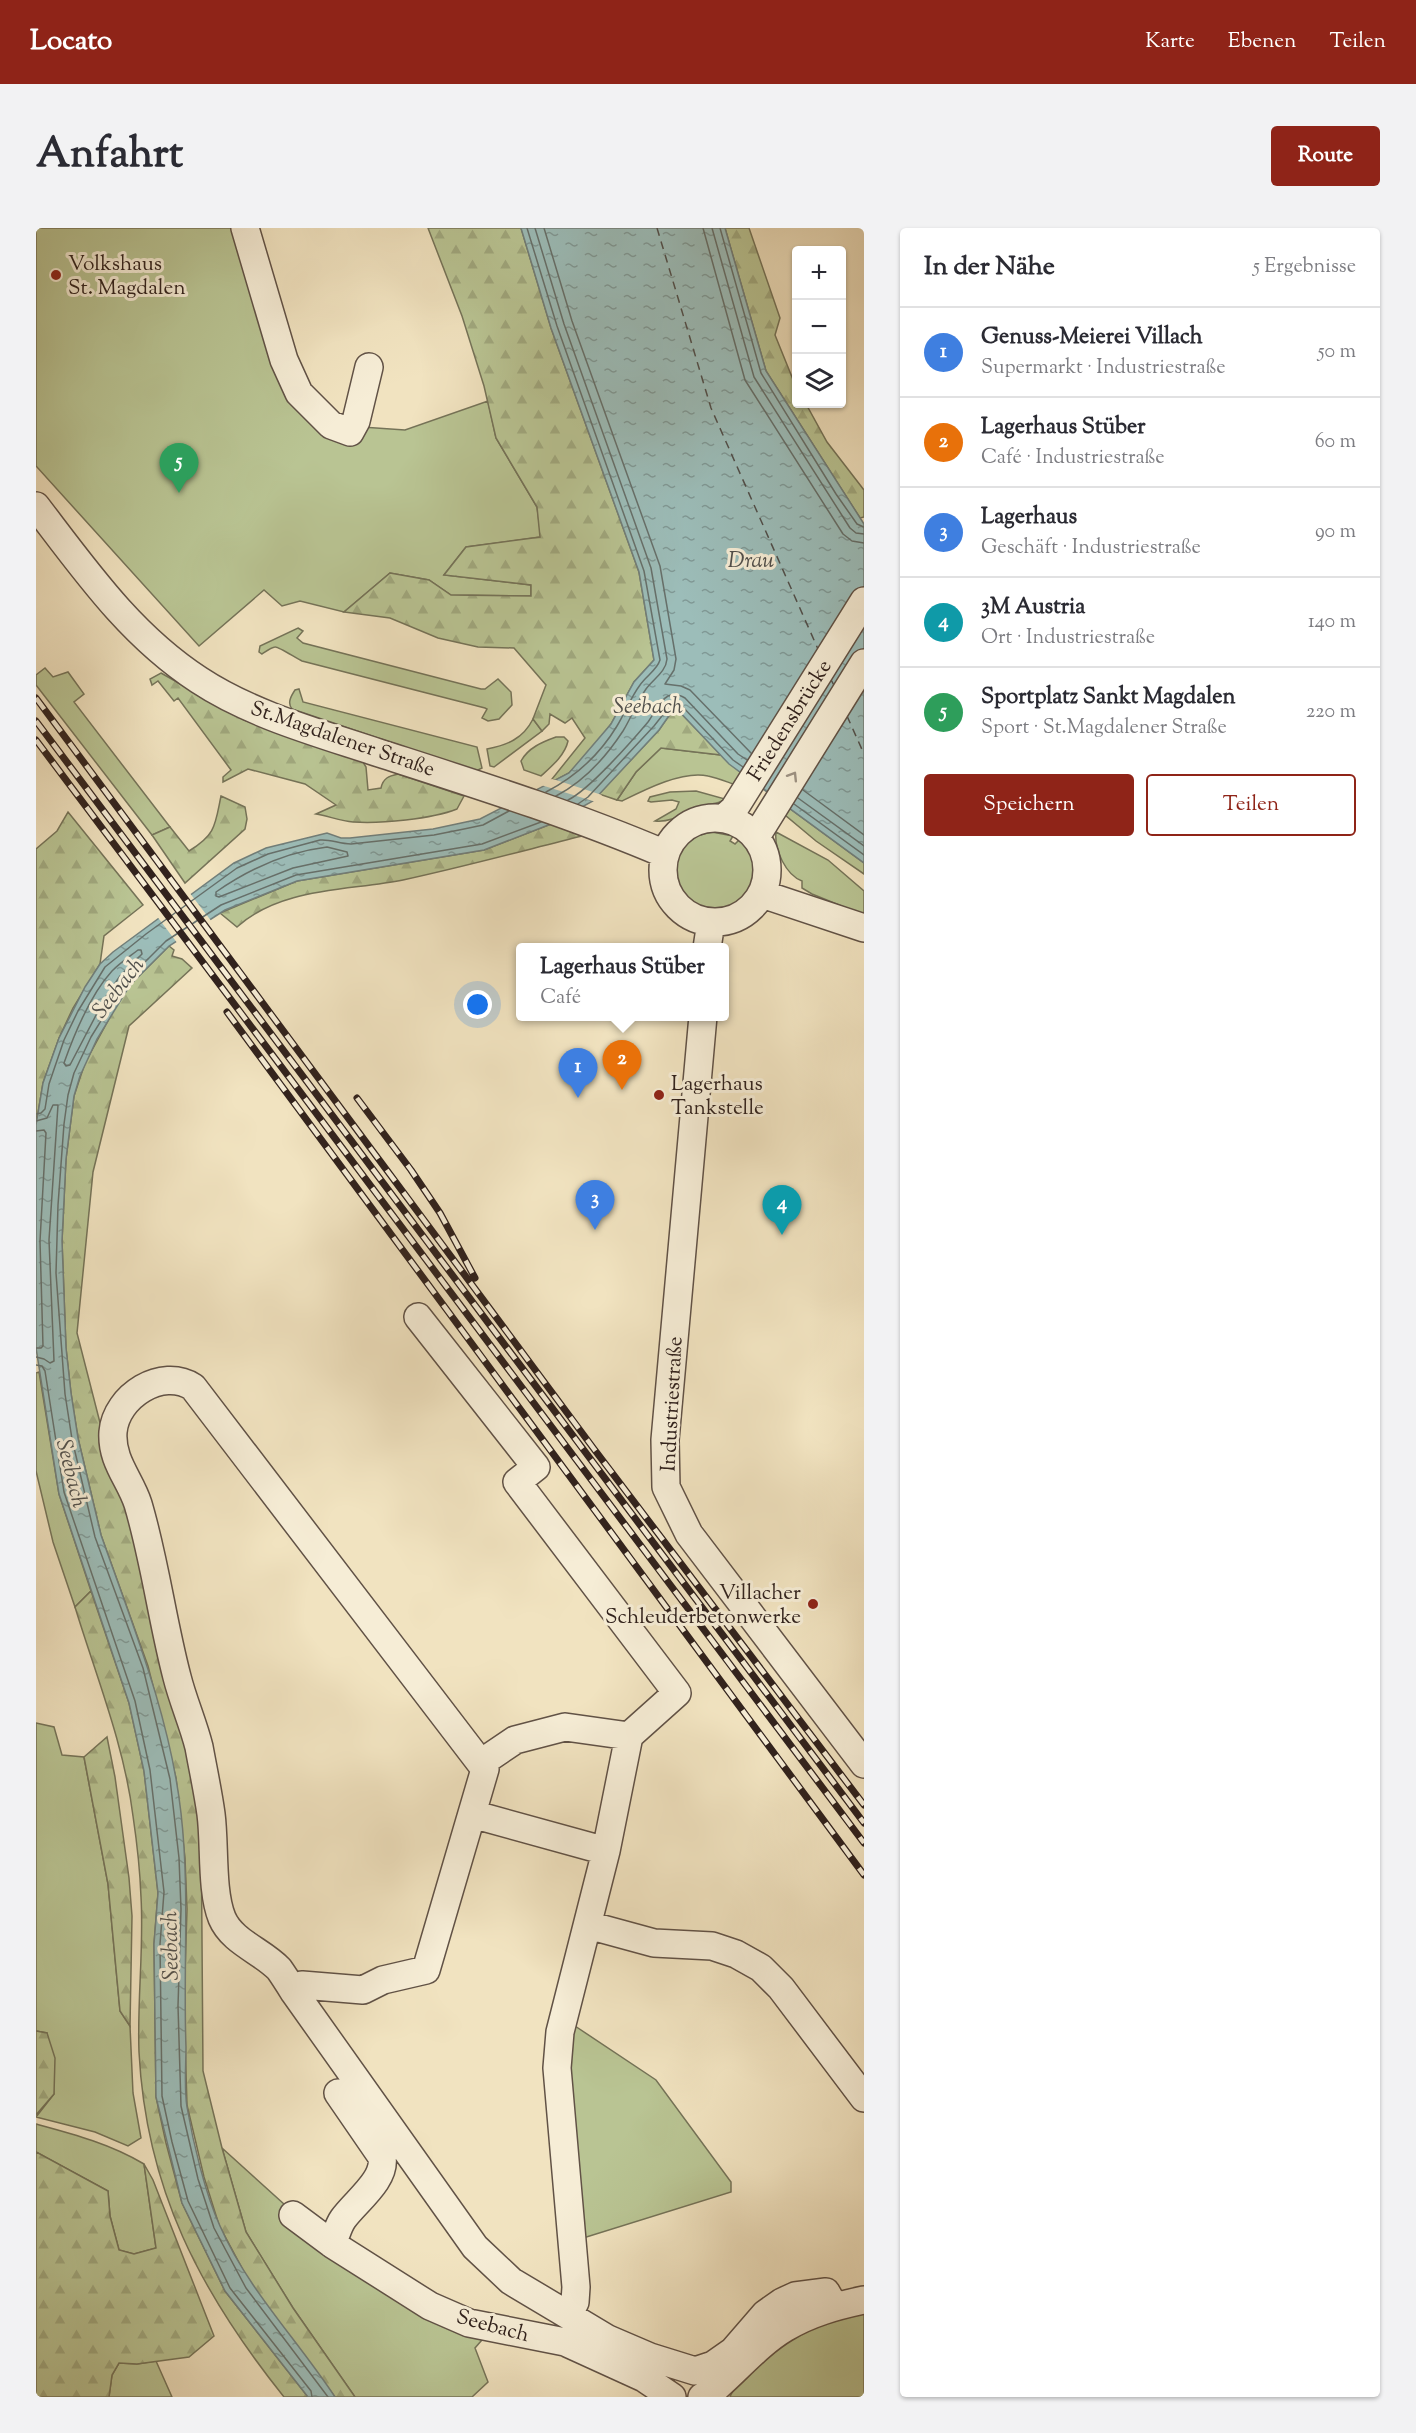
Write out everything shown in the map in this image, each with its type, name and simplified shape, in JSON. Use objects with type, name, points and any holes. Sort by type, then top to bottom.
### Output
[{"type":"street","points":[[245,228],[284,360],[299,393],[331,425],[350,432],[356,421],[369,367]]},
{"type":"street","name":"St.Magdalener Straße","points":[[36,506],[86,572],[136,630],[200,681],[250,707],[284,720],[479,784],[665,854]]},
{"type":"street","name":"Friedensbrücke","points":[[729,813],[864,601]]},
{"type":"street","name":"Friedensbrücke","points":[[759,830],[864,663]]},
{"type":"street","points":[[729,813],[744,825],[759,830],[768,870],[762,894],[747,911],[709,935],[698,919],[682,910],[667,891],[662,873],[669,843],[684,827],[698,820],[729,813]]},
{"type":"street","points":[[762,894],[864,928]]},
{"type":"street","name":"Industriestraße","points":[[703,1021],[665,1440],[666,1487],[689,1534],[864,1764]]},
{"type":"street","points":[[418,1317],[536,1467],[517,1482],[677,1693],[629,1736],[606,1851],[557,2049],[576,2287],[575,2302],[569,2314]]},
{"type":"street","points":[[294,1992],[302,1985],[363,1990],[383,1980],[426,1971],[485,1769],[193,1387],[174,1379],[154,1383],[141,1389],[125,1402],[117,1416],[113,1433],[117,1463],[137,1502],[177,1678],[198,1743],[211,1814],[218,1904],[222,1920],[232,1932],[278,1968],[294,1992],[475,2247],[511,2281],[608,2339],[650,2357],[695,2371],[713,2365],[733,2351],[765,2314],[795,2296],[826,2292],[834,2306]]},
{"type":"street","points":[[481,1763],[515,1740],[565,1727],[629,1736]]},
{"type":"street","points":[[472,1814],[606,1851]]},
{"type":"street","points":[[588,1925],[654,1943],[712,1946],[736,1953],[761,1968],[781,1988],[864,2098]]},
{"type":"street","points":[[332,2244],[342,2221],[379,2176],[383,2165],[382,2157],[338,2093]]},
{"type":"street","name":"Seebach","points":[[293,2215],[332,2244],[430,2306],[469,2323],[565,2342],[645,2379],[672,2397]]},
{"type":"street","points":[[709,2395],[783,2329],[808,2315],[834,2306],[864,2300]]},
{"type":"green space","points":[[36,228],[238,228],[278,370],[325,437],[353,443],[362,427],[405,430],[488,401],[496,438],[537,507],[541,537],[466,547],[444,575],[531,585],[531,596],[451,595],[429,580],[390,573],[344,612],[300,601],[282,606],[264,590],[199,646],[36,466]]},
{"type":"green space","points":[[428,228],[521,228],[551,328],[639,572],[654,660],[634,682],[611,724],[591,750],[569,773],[556,780],[552,779],[585,738],[572,718],[565,723],[550,714],[549,724],[542,731],[533,719],[546,685],[514,648],[478,647],[438,638],[390,618],[344,612],[390,573],[429,580],[451,595],[531,596],[531,585],[444,575],[466,547],[540,537],[537,507],[496,438],[484,386],[462,316]]},
{"type":"green space","points":[[725,228],[749,228],[780,318],[775,335],[792,377],[792,408],[808,408],[827,442],[864,490],[864,517],[860,518],[766,371]]},
{"type":"green space","points":[[298,628],[303,631],[297,638],[303,643],[481,689],[485,689],[498,679],[511,692],[512,705],[499,719],[488,721],[482,718],[487,709],[485,708],[302,661],[277,647],[262,654],[259,652],[260,646]]},
{"type":"green space","points":[[45,668],[53,677],[68,672],[84,694],[74,702],[170,827],[152,835],[36,685],[36,675]]},
{"type":"green space","points":[[161,673],[244,720],[363,762],[366,767],[368,790],[381,788],[387,778],[398,774],[464,796],[457,809],[434,816],[391,821],[353,822],[316,814],[336,805],[305,784],[248,769],[223,782],[223,777],[231,770],[178,698],[174,701],[158,681],[152,685],[150,679]]},
{"type":"green space","points":[[299,689],[303,702],[477,747],[482,768],[476,771],[292,709],[291,697],[295,690]]},
{"type":"green space","points":[[675,707],[721,755],[661,748],[636,772],[617,800],[599,794],[659,730]]},
{"type":"green space","points":[[533,719],[542,731],[494,767],[490,766],[487,749],[514,740],[524,732]]},
{"type":"green space","points":[[556,737],[564,737],[568,741],[561,756],[554,764],[541,776],[524,770],[521,761],[527,752]]},
{"type":"green space","points":[[661,748],[721,755],[742,774],[736,785],[708,776],[687,776],[664,782],[622,801],[617,800],[636,772]]},
{"type":"green space","points":[[696,791],[725,799],[673,819],[655,821],[676,809],[679,802],[672,800],[651,802],[648,801],[650,797],[670,792]]},
{"type":"green space","points":[[221,796],[245,807],[247,819],[245,829],[185,883],[152,835],[170,827],[189,851],[205,840],[213,828]]},
{"type":"green space","points":[[789,808],[864,863],[864,874],[816,841],[785,815]]},
{"type":"green space","points":[[68,812],[143,905],[104,936],[100,964],[73,1008],[59,1038],[43,1083],[36,1125],[36,849],[57,831]]},
{"type":"green space","points":[[551,824],[582,836],[403,880],[294,897],[255,914],[237,927],[220,913],[297,881],[484,850]]},
{"type":"green space","points":[[712,832],[733,836],[730,841],[735,844],[739,840],[752,857],[755,874],[751,890],[741,902],[727,911],[712,914],[697,910],[683,897],[676,884],[674,871],[677,856],[684,845],[700,835]]},
{"type":"green space","points":[[776,832],[828,860],[864,891],[864,915],[802,888],[802,881],[786,868],[782,861],[777,846]]},
{"type":"green space","points":[[169,946],[174,950],[172,956],[182,959],[192,968],[129,1026],[93,1172],[77,1333],[107,1450],[143,1566],[201,1809],[203,2071],[222,2148],[246,2232],[293,2308],[355,2397],[335,2397],[251,2285],[219,2225],[204,2177],[187,2105],[184,2006],[187,1909],[185,1858],[176,1778],[148,1666],[101,1535],[78,1438],[71,1393],[66,1348],[62,1241],[66,1159],[74,1096],[85,1063],[116,1006],[130,985]]},
{"type":"green space","points":[[39,1372],[59,1494],[91,1591],[75,1607],[53,1542],[36,1471],[36,1373]]},
{"type":"green space","points":[[91,1591],[129,1703],[144,1771],[158,1893],[154,1944],[156,2097],[182,2203],[225,2291],[308,2397],[284,2397],[227,2318],[203,2278],[183,2236],[166,2194],[153,2149],[144,2102],[139,2052],[142,1916],[133,1816],[116,1736],[75,1607]]},
{"type":"green space","points":[[36,1723],[54,1727],[62,1755],[84,1757],[108,1884],[120,2011],[130,2026],[133,2093],[141,2138],[128,2146],[95,2132],[36,2117],[54,2094],[47,2033],[36,2031]]},
{"type":"green space","points":[[107,1737],[129,1878],[132,1916],[130,2026],[120,2011],[108,1884],[84,1757]]},
{"type":"green space","points":[[572,2024],[656,2080],[731,2182],[731,2192],[580,2239],[565,2061]]},
{"type":"green space","points":[[36,2031],[47,2033],[55,2058],[54,2094],[36,2115]]},
{"type":"green space","points":[[36,2124],[105,2145],[144,2164],[156,2248],[134,2254],[119,2250],[110,2216],[108,2191],[36,2152]]},
{"type":"green space","points":[[222,2148],[346,2260],[488,2333],[475,2348],[488,2382],[472,2397],[355,2397],[293,2308],[246,2232]]},
{"type":"green space","points":[[36,2152],[108,2191],[110,2216],[119,2250],[134,2254],[156,2248],[144,2164],[153,2180],[214,2336],[189,2357],[137,2364],[119,2363],[112,2375],[109,2397],[36,2397]]},
{"type":"green space","points":[[864,2311],[864,2397],[730,2397],[751,2370],[794,2337],[817,2325]]},
{"type":"green space","points":[[156,2361],[172,2397],[109,2397],[112,2375],[119,2363],[137,2364]]},
{"type":"water","name":"Drau","points":[[521,228],[725,228],[766,371],[864,524],[864,863],[729,764],[675,707],[659,730],[593,801],[551,824],[484,850],[297,881],[225,910],[169,946],[130,985],[97,1039],[80,1076],[74,1096],[66,1159],[62,1241],[66,1348],[78,1438],[101,1535],[149,1672],[176,1777],[184,1842],[186,1901],[185,2085],[187,2107],[205,2183],[220,2226],[231,2249],[244,2272],[335,2397],[308,2397],[225,2291],[182,2203],[156,2097],[154,1944],[158,1893],[144,1771],[129,1703],[59,1494],[36,1348],[36,1125],[43,1083],[59,1038],[85,987],[100,964],[113,952],[234,863],[266,848],[327,833],[341,838],[350,838],[433,829],[480,819],[569,773],[611,724],[634,682],[654,660],[639,572],[551,328]]},
{"type":"pier","points":[[552,779],[602,795],[596,802],[541,785]]},
{"type":"pier","points":[[189,892],[212,922],[178,944],[156,915]]},
{"type":"ferry route","points":[[657,228],[711,408],[818,649]]},
{"type":"ferry route","points":[[830,678],[835,687]]},
{"type":"ferry route","points":[[847,716],[864,754]]},
{"type":"railway","points":[[36,698],[594,1449],[864,1805]]},
{"type":"railway","points":[[36,721],[864,1823]]},
{"type":"railway","points":[[36,740],[864,1843]]},
{"type":"railway","points":[[227,1012],[864,1875]]},
{"type":"railway","points":[[357,1098],[440,1213],[475,1278]]},
{"type":"place","name":"Volkshaus St. Magdalen","points":[[56,275]]},
{"type":"place","name":"Sportplatz Sankt Magdalen","points":[[179,493]]},
{"type":"place","name":"Lagerhaus Stüber","points":[[622,1090]]},
{"type":"place","name":"Lagerhaus Tankstelle","points":[[659,1095]]},
{"type":"place","name":"Genuss-Meierei Villach","points":[[578,1098]]},
{"type":"place","name":"Lagerhaus","points":[[595,1230]]},
{"type":"place","name":"3M Austria","points":[[782,1235]]},
{"type":"place","name":"Villacher Schleuderbetonwerke","points":[[813,1604]]}]
